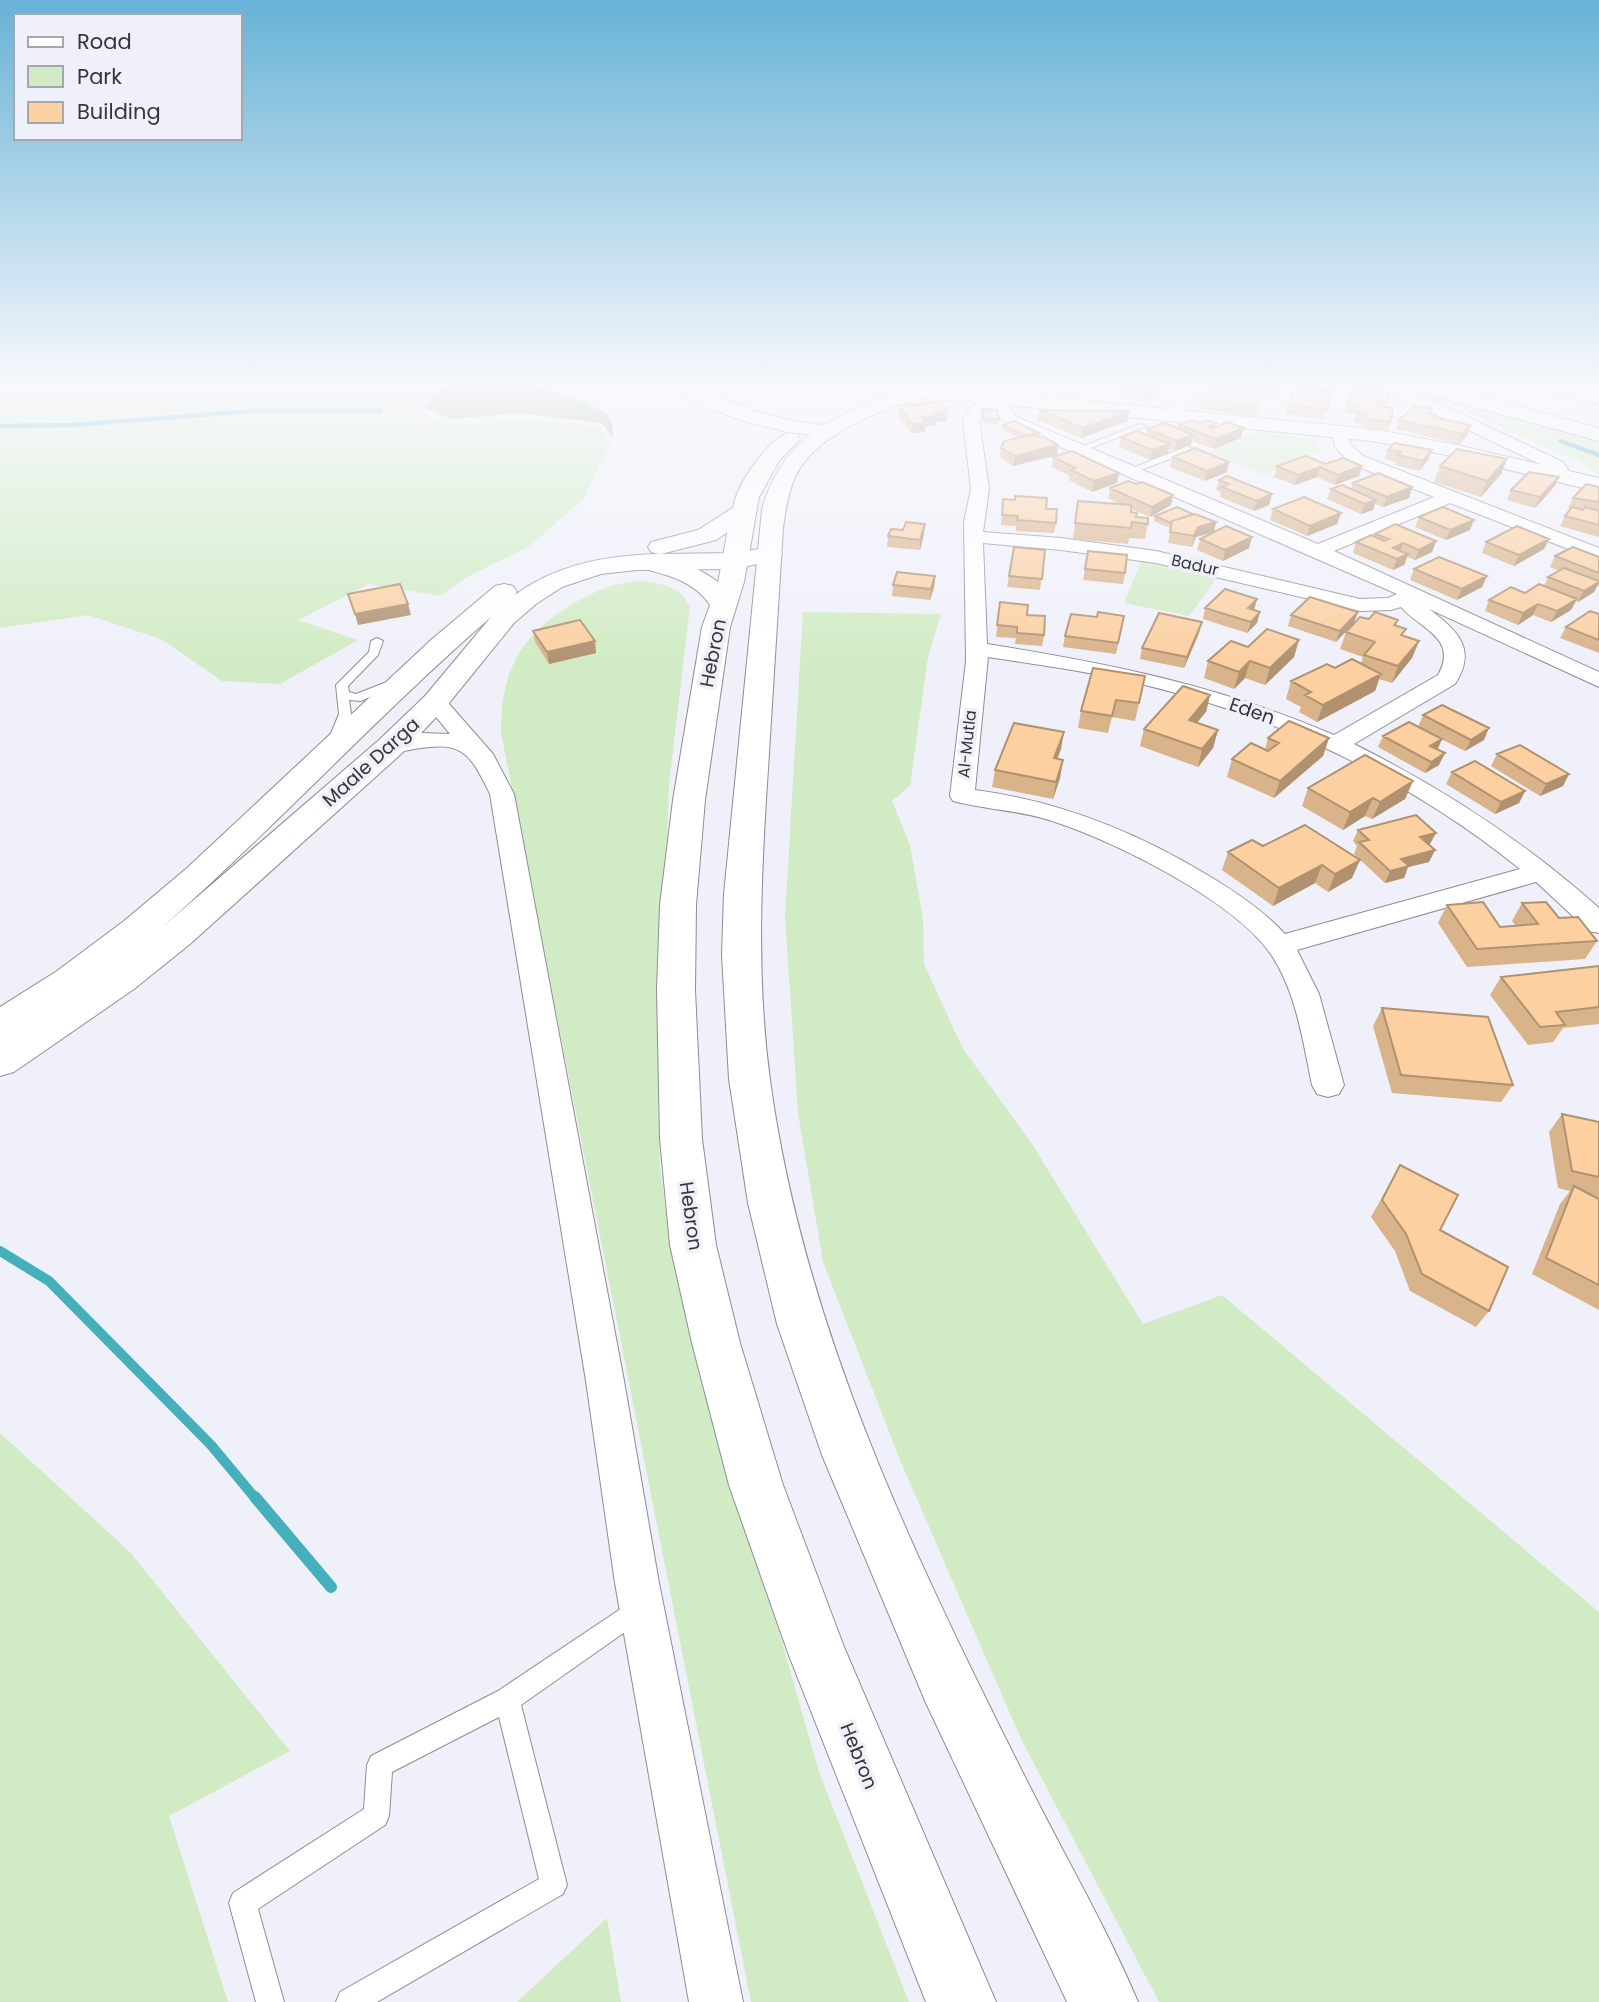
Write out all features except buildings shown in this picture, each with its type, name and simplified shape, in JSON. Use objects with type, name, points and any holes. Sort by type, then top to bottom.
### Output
[{"type":"main road","name":"Hebron","points":[[759,475],[742,512],[739,940],[746,1054],[770,1199],[820,1381],[850,1461],[935,1658],[1103,2002]]},
{"type":"main road","name":"Hebron","points":[[786,475],[773,512],[716,627],[689,800],[678,905],[676,990],[681,1139],[693,1245],[716,1343],[756,1485],[817,1653],[961,2002]]},
{"type":"main road","points":[[1561,475],[1599,485]]},
{"type":"main road","name":"Maale Darga","points":[[0,1026],[89,967],[211,866],[415,669],[494,600],[533,573],[561,561],[586,555],[666,547],[696,540],[717,530],[742,512]]},
{"type":"main road","points":[[646,562],[692,576],[714,592],[743,573]]},
{"type":"main road","name":"Maale Darga","points":[[0,1061],[121,980],[168,943],[390,747],[435,702],[505,617],[527,598],[572,574],[615,564],[646,562],[743,573]]},
{"type":"street","name":"Al-Mutla","points":[[978,475],[980,489],[973,521],[977,661],[962,796],[1068,817],[1128,844],[1216,893],[1263,927],[1279,945],[1296,978],[1316,1032],[1328,1085]]},
{"type":"street","points":[[1140,475],[1325,554],[1407,597],[1599,680]]},
{"type":"street","points":[[1395,475],[1599,555]]},
{"type":"street","points":[[1325,554],[1449,497]]},
{"type":"street","name":"Badur","points":[[973,537],[1061,544],[1156,557],[1360,606],[1378,606],[1407,597]]},
{"type":"street","points":[[1336,744],[1447,679],[1455,668],[1458,657],[1455,647],[1438,626],[1407,597]]},
{"type":"street","name":"Eden","points":[[975,648],[1102,669],[1167,684],[1239,706],[1336,744],[1453,806],[1542,872],[1599,924]]},
{"type":"street","points":[[435,702],[476,749],[492,771],[502,794],[642,1606],[716,2002]]},
{"type":"street","points":[[390,747],[434,738],[463,742],[476,749]]},
{"type":"street","points":[[1279,945],[1542,872]]},
{"type":"lane","points":[[330,752],[345,714],[342,685],[374,653],[377,641]]},
{"type":"lane","points":[[341,693],[357,698],[373,694],[415,669]]},
{"type":"lane","points":[[270,2002],[243,1903],[376,1816],[380,1765],[507,1700],[642,1606]]},
{"type":"lane","points":[[350,2002],[554,1885],[507,1700]]},
{"type":"green space","points":[[0,475],[595,475],[583,499],[530,546],[469,576],[440,596],[369,584],[298,620],[358,640],[280,684],[222,681],[161,639],[88,615],[0,628]]},
{"type":"green space","points":[[1142,559],[1219,575],[1189,616],[1124,603]]},
{"type":"green space","points":[[638,581],[668,586],[681,594],[690,607],[669,784],[658,1092],[660,1166],[671,1252],[819,1772],[909,2002],[751,2002],[501,733],[509,674],[526,643],[554,616],[572,604],[612,586]]},
{"type":"green space","points":[[803,612],[941,614],[928,657],[910,786],[892,801],[910,845],[923,919],[924,964],[962,1047],[1034,1147],[1143,1324],[1222,1295],[1599,1612],[1599,2002],[1159,2002],[1021,1739],[900,1460],[823,1262],[798,1113],[785,916]]},
{"type":"green space","points":[[0,1433],[130,1552],[290,1751],[169,1816],[228,2002],[0,2002]]},
{"type":"green space","points":[[607,1918],[621,2002],[517,2002]]},
{"type":"waterway","points":[[0,1251],[49,1281],[211,1445],[256,1499]]},
{"type":"waterway","points":[[255,1497],[331,1587]]}]
